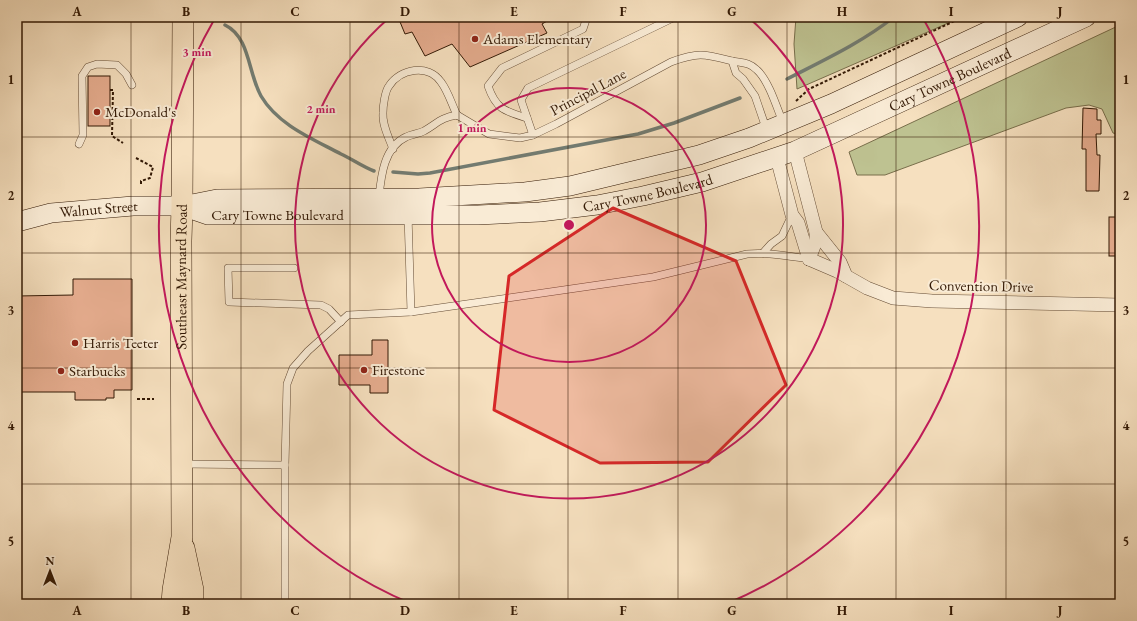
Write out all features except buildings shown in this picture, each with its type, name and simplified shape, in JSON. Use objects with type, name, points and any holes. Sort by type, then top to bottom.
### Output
[{"type":"main road","name":"Southeast Maynard Road","points":[[172,604],[182,537],[181,241],[183,17]]},
{"type":"main road","name":"Cary Towne Boulevard","points":[[182,206],[217,199],[419,198],[525,192],[570,186],[699,155],[775,127],[1018,17]]},
{"type":"main road","name":"Cary Towne Boulevard","points":[[182,206],[208,215],[478,215],[540,212],[597,205],[702,182],[795,151],[1086,17]]},
{"type":"main road","points":[[775,127],[795,151]]},
{"type":"main road","points":[[775,127],[776,158]]},
{"type":"main road","name":"Walnut Street","points":[[17,222],[52,213],[96,208],[182,206]]},
{"type":"main road","name":"Southeast Maynard Road","points":[[182,537],[193,590],[193,604]]},
{"type":"street","points":[[795,151],[816,232],[816,241],[809,259]]},
{"type":"street","points":[[776,158],[792,215],[798,224],[809,259]]},
{"type":"street","points":[[816,232],[840,262],[846,276]]},
{"type":"street","name":"Convention Drive","points":[[809,259],[824,264],[882,294],[905,299],[1120,305]]},
{"type":"lane","points":[[527,118],[505,112],[492,98],[488,86],[502,68],[583,29],[587,17]]},
{"type":"lane","points":[[533,135],[521,100],[528,88],[675,17]]},
{"type":"lane","name":"Principal Lane","points":[[457,115],[489,134],[520,138],[533,135],[671,62],[700,54],[732,61],[747,62],[758,70],[764,80],[775,127]]},
{"type":"lane","points":[[732,61],[736,73],[743,79],[775,127]]},
{"type":"lane","points":[[78,144],[83,135],[82,76],[88,67],[97,64],[117,65],[126,74],[132,85]]},
{"type":"lane","points":[[379,198],[384,166],[393,148],[405,137],[423,131],[444,117],[457,115],[441,81],[432,74],[417,69],[398,76],[388,87],[382,113],[393,148]]},
{"type":"lane","points":[[408,215],[411,312]]},
{"type":"lane","points":[[285,604],[285,465],[287,384],[294,368],[308,351],[348,315],[411,312],[653,277],[722,259],[763,252],[782,236],[792,215]]},
{"type":"lane","points":[[763,252],[769,255],[809,259]]},
{"type":"lane","points":[[294,268],[228,268],[229,302],[321,305],[329,309],[341,322]]},
{"type":"lane","points":[[182,464],[285,465]]},
{"type":"path","points":[[796,101],[809,89],[963,17]]},
{"type":"path","points":[[110,90],[113,90],[112,136],[123,143]]},
{"type":"path","points":[[136,158],[153,167],[150,178],[141,181],[141,186]]},
{"type":"path","points":[[137,399],[154,399]]},
{"type":"highlighted area","points":[[613,208],[736,261],[786,385],[708,462],[600,463],[494,410],[509,276]]},
{"type":"green space","points":[[796,17],[962,17],[797,89],[794,44]]},
{"type":"green space","points":[[1120,25],[1120,135],[1113,133],[1102,109],[1089,105],[1066,108],[885,175],[857,175],[849,152]]},
{"type":"waterway","points":[[787,79],[869,35],[894,17]]},
{"type":"waterway","points":[[225,25],[239,38],[248,56],[253,77],[261,96],[277,115],[286,123],[308,137],[374,171]]},
{"type":"waterway","points":[[393,172],[418,174],[430,173],[638,134],[674,123],[740,98]]},
{"type":"place","name":"Adams Elementary","points":[[475,39]]},
{"type":"place","name":"McDonald's","points":[[97,112]]},
{"type":"place","name":"Harris Teeter","points":[[75,343]]},
{"type":"place","name":"Firestone","points":[[364,370]]},
{"type":"place","name":"Starbucks","points":[[61,371]]}]
